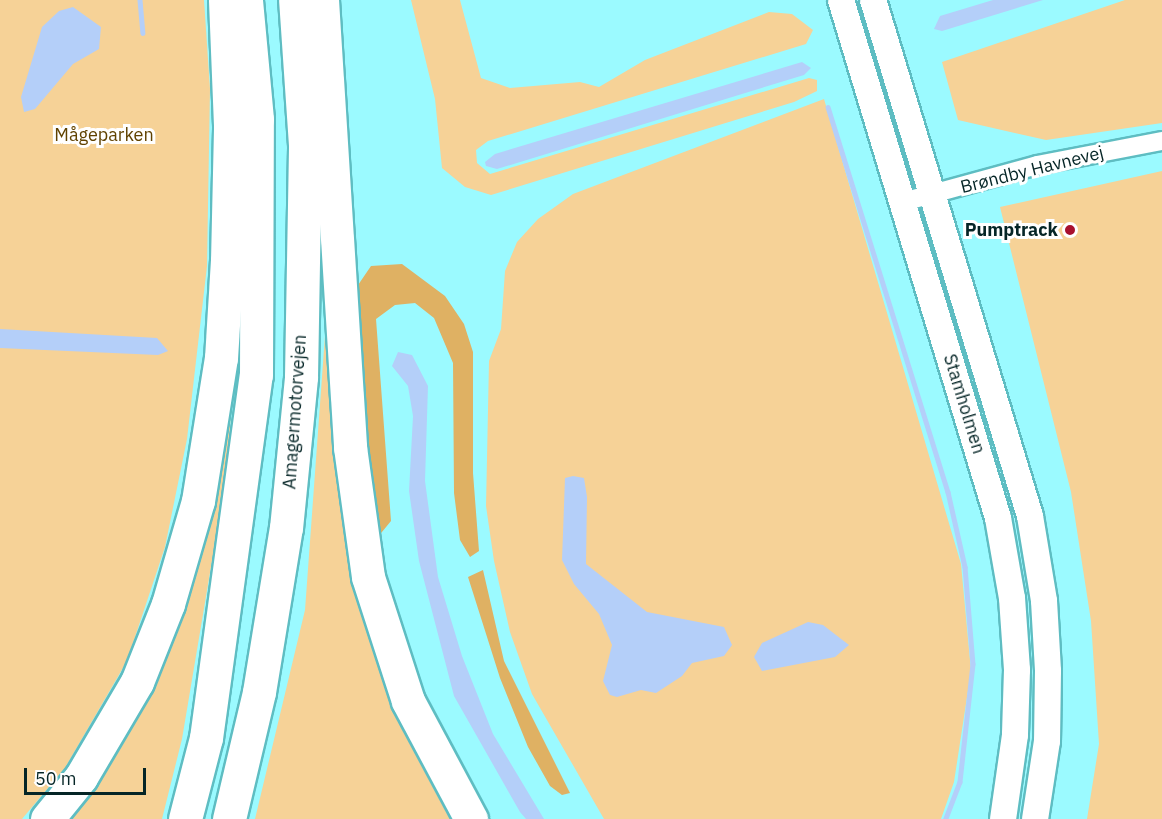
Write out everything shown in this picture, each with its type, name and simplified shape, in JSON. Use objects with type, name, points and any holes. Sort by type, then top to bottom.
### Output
[{"type":"highway","points":[[46,819],[81,777],[137,682],[168,604],[198,501],[221,358],[227,261],[230,125],[225,0]]},
{"type":"highway","points":[[185,819],[206,738],[256,375],[257,119],[246,0]]},
{"type":"highway","name":"Amagermotorvejen","points":[[229,819],[259,692],[286,528],[301,376],[305,145],[295,0]]},
{"type":"highway","points":[[322,0],[350,447],[366,566],[408,701],[471,819]]},
{"type":"street","name":"Stamholmen","points":[[841,0],[998,518],[1012,598],[1015,735],[1003,819]]},
{"type":"street","name":"Stamholmen","points":[[873,0],[1030,516],[1044,601],[1047,741],[1035,819]]},
{"type":"street","name":"Brøndby Havnevej","points":[[903,202],[1037,165],[1162,141]]},
{"type":"green space","name":"Mågeparken","points":[[0,0],[204,0],[210,89],[207,266],[187,439],[165,547],[127,661],[65,768],[22,819],[0,819]]},
{"type":"green space","points":[[411,0],[460,0],[481,78],[510,88],[580,82],[599,87],[645,60],[769,12],[792,14],[813,30],[806,44],[488,141],[476,150],[477,163],[490,174],[809,78],[817,80],[817,91],[794,102],[491,195],[465,187],[442,168],[435,99]]},
{"type":"green space","points":[[1125,0],[1162,0],[1162,123],[1046,140],[958,120],[942,62]]},
{"type":"green space","points":[[824,99],[961,564],[971,671],[954,782],[941,819],[604,819],[532,694],[510,632],[494,561],[486,506],[489,361],[501,329],[505,271],[517,242],[538,219],[573,194]]},
{"type":"green space","points":[[1162,171],[1162,819],[1087,819],[1099,744],[1091,621],[1071,492],[1000,207]]},
{"type":"green space","points":[[238,283],[229,446],[182,739],[162,819],[58,819],[128,717]]},
{"type":"green space","points":[[326,322],[343,483],[456,819],[255,819],[305,610]]},
{"type":"shaded area","points":[[402,264],[445,296],[464,324],[473,352],[473,473],[479,551],[470,557],[460,540],[454,493],[453,363],[434,318],[415,303],[395,305],[376,319],[391,521],[377,538],[365,465],[356,288],[371,266]]},
{"type":"shaded area","points":[[483,570],[504,661],[570,793],[562,795],[550,786],[528,747],[500,678],[468,577]]},
{"type":"water","points":[[993,0],[1043,0],[942,31],[934,29],[940,16]]},
{"type":"water","points":[[73,7],[101,27],[99,49],[73,64],[35,109],[24,112],[21,97],[42,27],[59,11]]},
{"type":"water","points":[[802,62],[811,68],[804,75],[497,169],[486,166],[485,162],[495,154]]},
{"type":"water","points":[[0,329],[157,338],[168,351],[158,355],[0,348]]},
{"type":"water","points":[[398,352],[412,355],[428,386],[425,481],[438,577],[462,656],[493,734],[544,819],[526,819],[520,812],[454,696],[419,561],[409,491],[413,416],[408,386],[392,366]]},
{"type":"water","points":[[573,476],[584,478],[587,497],[586,564],[647,612],[724,627],[732,645],[724,656],[692,663],[682,676],[656,693],[641,690],[617,697],[610,695],[603,681],[612,645],[599,614],[574,584],[562,560],[565,478]]},
{"type":"water","points":[[808,622],[823,625],[849,645],[835,657],[762,671],[754,657],[762,643]]},
{"type":"waterway","points":[[140,0],[143,33]]},
{"type":"waterway","points":[[828,107],[948,492],[965,567],[973,664],[960,782],[946,819]]},
{"type":"place","name":"Pumptrack","points":[[1070,230]]}]
